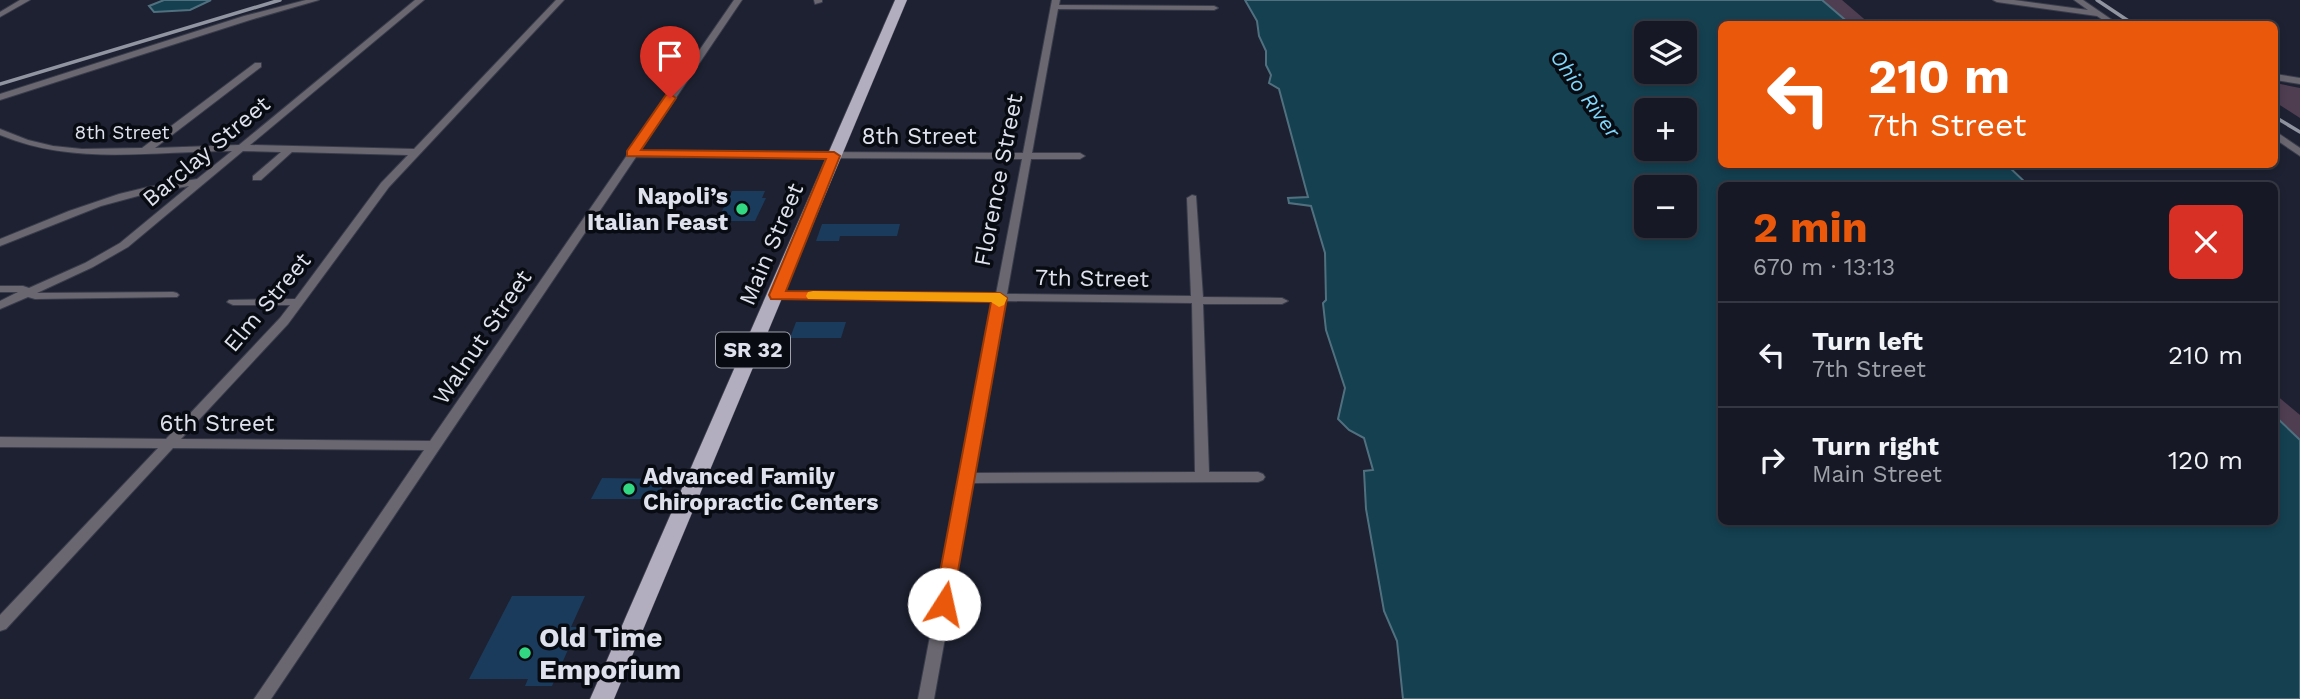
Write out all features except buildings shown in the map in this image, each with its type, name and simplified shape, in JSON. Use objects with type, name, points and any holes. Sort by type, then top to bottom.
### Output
[{"type":"main road","name":"Main Street","points":[[602,699],[901,0]]},
{"type":"street","points":[[0,15],[26,0]]},
{"type":"street","points":[[0,97],[247,18],[315,0]]},
{"type":"street","name":"Barclay Street","points":[[0,305],[117,249],[420,0]]},
{"type":"street","name":"Elm Street","points":[[0,625],[299,302],[365,209],[560,0]]},
{"type":"street","name":"Walnut Street","points":[[262,699],[738,0]]},
{"type":"street","points":[[1997,0],[2098,13]]},
{"type":"street","points":[[2078,0],[2110,21]]},
{"type":"street","points":[[1055,4],[1214,8]]},
{"type":"street","name":"Florence Street","points":[[926,699],[1055,4]]},
{"type":"street","points":[[145,150],[258,65]]},
{"type":"street","points":[[2278,77],[2300,81]]},
{"type":"street","name":"8th Street","points":[[0,132],[22,143],[49,148],[416,152]]},
{"type":"street","points":[[2278,136],[2300,153]]},
{"type":"street","points":[[257,178],[290,149]]},
{"type":"street","name":"8th Street","points":[[632,154],[1080,156]]},
{"type":"street","points":[[0,243],[87,209],[144,191],[200,182]]},
{"type":"street","points":[[1192,198],[1198,300],[1202,477]]},
{"type":"street","points":[[0,289],[23,289],[35,296],[173,296]]},
{"type":"street","name":"7th Street","points":[[776,295],[1282,301]]},
{"type":"street","points":[[233,302],[299,302]]},
{"type":"street","name":"6th Street","points":[[0,442],[434,446]]},
{"type":"street","points":[[966,478],[1258,477]]},
{"type":"shaded area","points":[[1822,0],[1842,0],[1866,21],[1846,21]]},
{"type":"shaded area","points":[[2278,84],[2300,88],[2300,118],[2278,104]]},
{"type":"shaded area","points":[[2278,397],[2300,415],[2300,440],[2278,419]]},
{"type":"water","points":[[164,0],[211,0],[190,10],[154,12],[149,6]]},
{"type":"water","name":"Ohio River","points":[[1245,0],[1822,0],[1846,21],[1718,21],[1718,168],[2010,168],[2025,182],[1718,182],[1718,525],[2278,525],[2278,419],[2300,440],[2300,699],[1403,699],[1397,641],[1384,611],[1366,509],[1364,471],[1373,470],[1364,438],[1349,430],[1338,419],[1345,388],[1326,330],[1323,303],[1326,300],[1325,253],[1311,206],[1289,203],[1288,198],[1308,197],[1279,89],[1269,83],[1271,75],[1266,65],[1266,51],[1259,36],[1257,21]]},
{"type":"railway","points":[[0,84],[280,0]]},
{"type":"railway","points":[[2097,0],[2128,21]]},
{"type":"railway","points":[[2278,119],[2300,132]]},
{"type":"slow traffic","points":[[813,296],[1000,298],[999,302]]},
{"type":"place","name":"Napoli’s Italian Feast","points":[[742,209]]},
{"type":"place","name":"Advanced Family Chiropractic Centers","points":[[629,489]]},
{"type":"place","name":"Old Time Emporium","points":[[525,653]]},
{"type":"route","points":[[670,98],[632,154],[834,156],[776,295],[1000,298],[944,604]]}]
